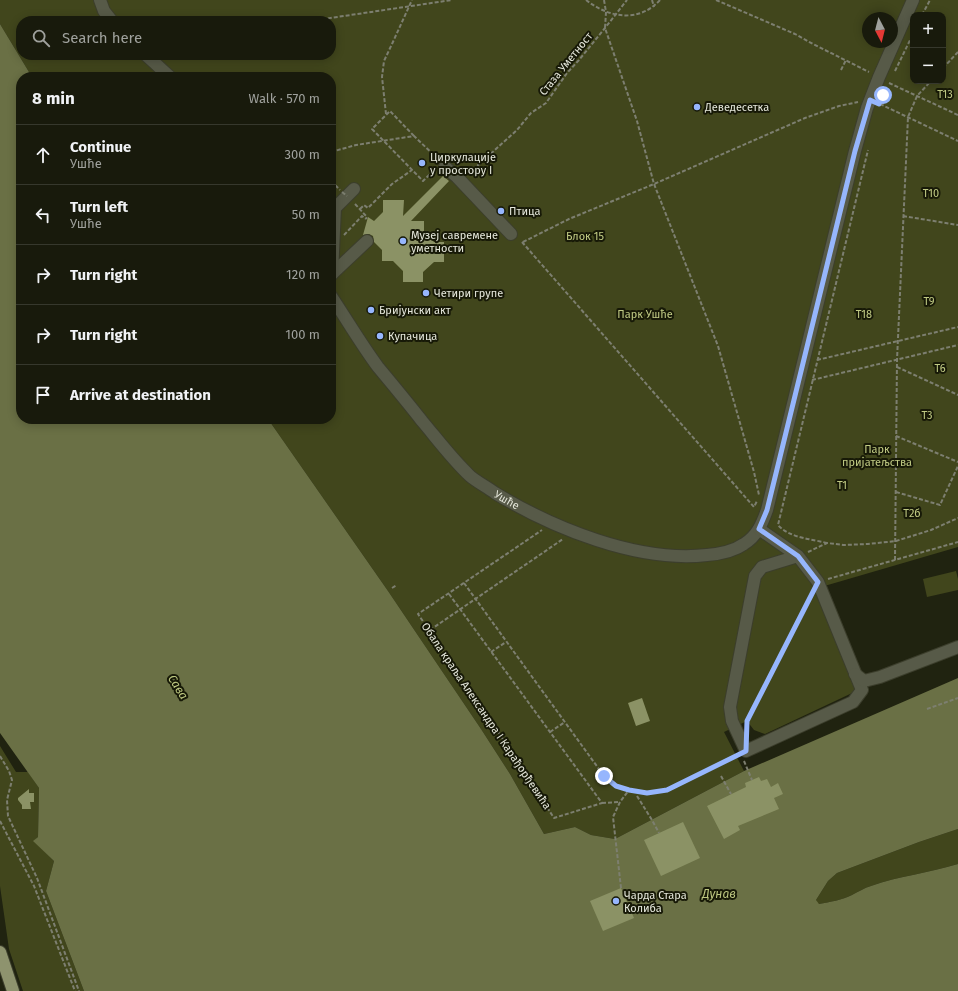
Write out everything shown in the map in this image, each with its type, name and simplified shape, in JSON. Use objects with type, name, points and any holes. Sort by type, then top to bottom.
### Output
[{"type":"main road","points":[[0,952],[13,991]]},
{"type":"street","points":[[100,0],[104,11],[108,16]]},
{"type":"street","name":"Ушће","points":[[336,303],[378,366],[456,463],[473,478],[518,506],[573,532],[651,553],[696,556],[716,554],[743,545],[753,538],[759,529],[767,510],[855,151],[877,101],[913,0]]},
{"type":"street","points":[[151,60],[165,72]]},
{"type":"street","points":[[444,165],[511,234]]},
{"type":"street","points":[[336,207],[348,194]]},
{"type":"street","points":[[336,271],[367,241]]},
{"type":"street","points":[[759,529],[798,556],[818,582],[862,690],[853,702],[746,751],[732,721],[730,707],[755,576],[762,567],[798,556]]},
{"type":"street","points":[[855,674],[864,681],[958,647]]},
{"type":"path","points":[[386,115],[382,77],[384,60],[412,0]]},
{"type":"path","points":[[336,17],[452,0]]},
{"type":"path","points":[[586,0],[606,12],[616,15],[636,15],[646,12],[654,7],[660,0]]},
{"type":"path","points":[[511,234],[522,242],[754,507],[759,497],[754,472],[718,346],[654,184],[637,121],[605,28],[606,12],[604,0]]},
{"type":"path","name":"Стаза Уметност","points":[[457,177],[476,167],[517,130],[531,113],[546,103],[566,73],[579,60],[616,15],[626,0]]},
{"type":"path","points":[[652,0],[654,7]]},
{"type":"path","points":[[716,0],[795,34],[884,80],[958,115]]},
{"type":"path","points":[[924,12],[930,0]]},
{"type":"path","points":[[892,76],[910,40]]},
{"type":"path","points":[[946,65],[958,52]]},
{"type":"path","points":[[841,70],[846,60]]},
{"type":"path","points":[[884,80],[886,89]]},
{"type":"path","points":[[895,560],[897,360],[908,117],[917,96],[928,84]]},
{"type":"path","points":[[522,242],[569,219],[654,184],[805,118],[838,106],[877,101],[958,141]]},
{"type":"path","points":[[390,111],[414,136],[444,165],[423,181],[372,129],[390,111]]},
{"type":"path","points":[[336,151],[356,145],[414,136]]},
{"type":"path","points":[[869,147],[778,525],[782,530],[791,534],[827,543],[843,545],[896,541],[932,530],[958,518]]},
{"type":"path","points":[[361,210],[364,205],[366,207],[392,184],[412,170]]},
{"type":"path","points":[[336,185],[348,194],[368,217],[366,219],[362,216],[336,245]]},
{"type":"path","points":[[903,216],[958,225]]},
{"type":"path","points":[[817,360],[958,327]]},
{"type":"path","points":[[812,380],[958,346]]},
{"type":"path","points":[[897,367],[958,395]]},
{"type":"path","points":[[896,436],[958,462]]},
{"type":"path","points":[[896,492],[940,505],[958,466]]},
{"type":"path","points":[[552,523],[448,594],[602,803],[620,802]]},
{"type":"path","points":[[430,630],[573,532]]},
{"type":"path","points":[[747,728],[747,721],[818,582],[958,542]]},
{"type":"path","points":[[798,556],[827,543]]},
{"type":"path","points":[[464,583],[604,776],[616,786],[647,793],[667,790],[746,751]]},
{"type":"path","points":[[392,588],[397,585]]},
{"type":"path","name":"Обала краља Александра I Карађорђевића","points":[[448,594],[418,614],[554,818],[602,803]]},
{"type":"path","points":[[491,652],[506,642]]},
{"type":"path","points":[[927,709],[958,698]]},
{"type":"path","points":[[550,732],[565,722]]},
{"type":"path","points":[[0,756],[10,771],[12,780],[7,800],[8,816],[37,878],[80,991]]},
{"type":"path","points":[[748,769],[752,780]]},
{"type":"path","points":[[721,776],[731,794]]},
{"type":"path","points":[[621,888],[613,817],[620,802],[629,790]]},
{"type":"path","points":[[637,796],[659,833]]},
{"type":"path","points":[[0,821],[34,886],[75,991]]},
{"type":"green space","name":"Парк Ушће","points":[[0,0],[958,0],[958,547],[821,587],[867,686],[765,734],[754,730],[747,721],[724,732],[744,771],[615,839],[591,835],[575,827],[544,834],[510,774],[481,729],[388,591],[271,424],[336,424],[336,72],[29,72],[22,60],[336,60],[336,16],[16,16],[16,50],[0,24]]},
{"type":"green space","points":[[956,571],[958,590],[927,597],[923,579]]},
{"type":"green space","points":[[0,746],[16,772],[28,772],[39,788],[38,837],[34,841],[54,861],[46,891],[84,991],[23,991],[9,949],[0,886]]},
{"type":"green space","points":[[958,829],[958,864],[882,883],[866,888],[840,900],[819,904],[817,903],[816,900],[828,881],[837,873]]},
{"type":"water","points":[[0,24],[16,50],[16,60],[22,60],[29,72],[16,72],[16,424],[271,424],[388,591],[481,729],[510,774],[544,834],[575,827],[591,835],[615,839],[744,771],[958,678],[958,829],[837,873],[828,881],[816,900],[819,904],[836,901],[882,883],[958,864],[958,991],[84,991],[46,891],[54,861],[33,841],[38,837],[39,788],[0,733]]},
{"type":"building","name":"Музеј савремене уметности","points":[[443,176],[449,181],[411,221],[424,221],[424,232],[434,242],[444,242],[444,262],[434,262],[423,272],[423,282],[403,282],[403,271],[393,261],[382,261],[382,250],[374,242],[373,236],[369,234],[363,235],[368,217],[374,221],[383,212],[383,200],[404,200],[403,216]]},
{"type":"building","points":[[642,698],[650,721],[636,726],[628,703]]},
{"type":"building","points":[[759,777],[761,781],[767,779],[771,787],[778,783],[783,794],[774,798],[779,809],[738,826],[740,830],[724,839],[707,806],[746,787],[745,783]]},
{"type":"building","points":[[29,789],[29,793],[34,793],[34,802],[30,802],[31,809],[22,809],[22,805],[18,798]]},
{"type":"building","points":[[683,822],[700,858],[661,876],[644,840]]},
{"type":"building","points":[[621,888],[634,918],[603,931],[590,901]]},
{"type":"place","name":"Деведесетка","points":[[697,107]]},
{"type":"place","name":"Циркулације у простору I","points":[[422,163]]},
{"type":"place","name":"Птица","points":[[501,211]]},
{"type":"place","name":"Музеј савремене уметности","points":[[403,241]]},
{"type":"place","name":"Четири групе","points":[[426,293]]},
{"type":"place","name":"Бријунски акт","points":[[371,310]]},
{"type":"place","name":"Купачица","points":[[380,336]]},
{"type":"place","name":"Чарда Стара Колиба","points":[[616,901]]},
{"type":"route","points":[[604,776],[616,786],[629,790],[647,793],[667,790],[746,751],[747,721],[818,582],[798,556],[759,529],[767,510],[865,114],[870,100],[879,104],[883,95]]},
{"type":"park label","name":"Т13","points":[[945,94]]},
{"type":"park label","name":"Т10","points":[[931,193]]},
{"type":"park label","name":"Блок 15","points":[[585,236]]},
{"type":"park label","name":"Т9","points":[[929,301]]},
{"type":"park label","name":"Т18","points":[[864,314]]},
{"type":"park label","name":"Т6","points":[[940,368]]},
{"type":"park label","name":"Т3","points":[[927,415]]},
{"type":"park label","name":"Парк пријатељства","points":[[877,455]]},
{"type":"park label","name":"Т1","points":[[842,485]]},
{"type":"park label","name":"Т2б","points":[[912,513]]},
{"type":"water label","name":"Сава","points":[[178,687]]},
{"type":"water label","name":"Дунав","points":[[719,894]]}]
